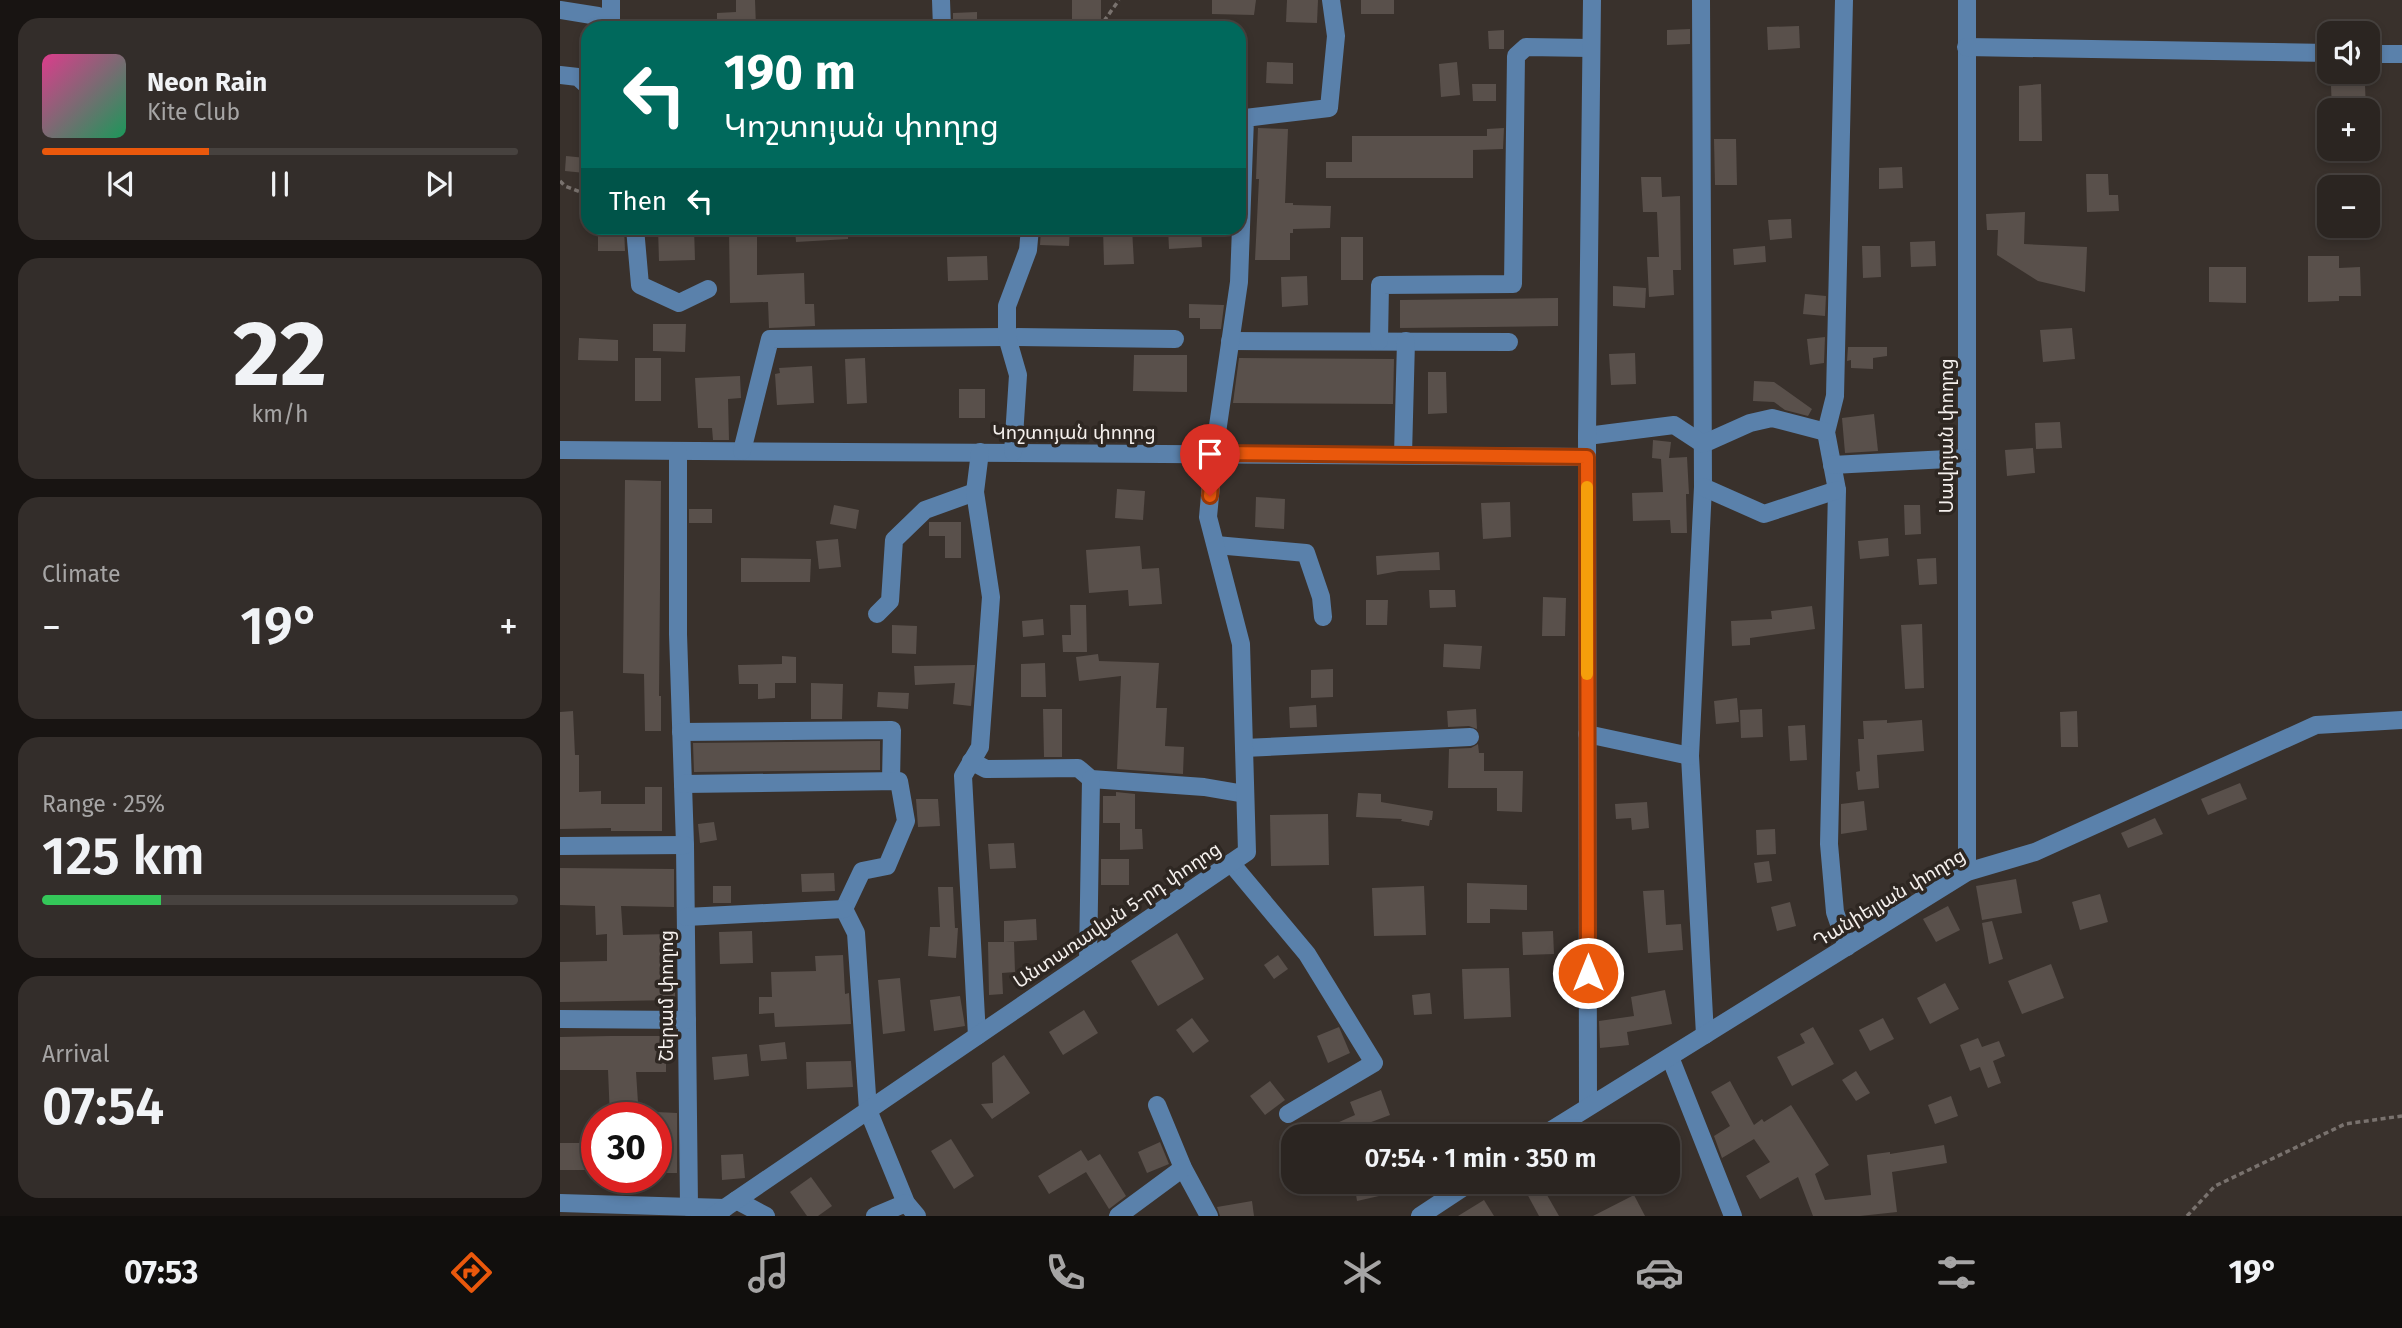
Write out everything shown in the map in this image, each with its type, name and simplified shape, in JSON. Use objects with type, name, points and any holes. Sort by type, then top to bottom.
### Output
[{"type":"street","points":[[611,0],[611,21]]},
{"type":"street","points":[[941,0],[942,21]]},
{"type":"street","points":[[1246,118],[1329,108],[1336,36],[1331,0]]},
{"type":"street","points":[[1588,1106],[1587,436],[1592,0]]},
{"type":"street","points":[[1701,0],[1703,487],[1690,756],[1705,1035]]},
{"type":"street","points":[[1843,0],[1835,396],[1826,432],[1837,490],[1829,844],[1835,912],[1847,947]]},
{"type":"street","name":"Սավոյան փողոց","points":[[1967,0],[1967,872]]},
{"type":"street","points":[[560,10],[598,16],[603,21]]},
{"type":"street","points":[[1379,341],[1380,285],[1513,285],[1516,56],[1526,47],[1591,48]]},
{"type":"street","points":[[1966,47],[2317,53]]},
{"type":"street","points":[[2380,54],[2402,54]]},
{"type":"street","points":[[560,75],[581,80]]},
{"type":"street","points":[[636,235],[640,285],[679,303],[708,289]]},
{"type":"street","points":[[1013,452],[1018,375],[1007,337],[1007,306],[1028,250],[1029,235]]},
{"type":"street","name":"Անտառավան 5-րդ փողոց","points":[[725,1208],[1247,852],[1241,644],[1208,517],[1214,453],[1239,282],[1240,235]]},
{"type":"street","points":[[742,451],[771,339],[1175,339]]},
{"type":"street","points":[[1230,341],[1509,342]]},
{"type":"street","points":[[1404,455],[1406,341]]},
{"type":"street","points":[[1703,444],[1750,423],[1772,418],[1826,432]]},
{"type":"street","points":[[1587,436],[1674,425],[1703,444]]},
{"type":"street","name":"Կոշտոյան փողոց","points":[[560,450],[1587,457]]},
{"type":"street","name":"Շերամ փողոց","points":[[678,451],[678,634],[685,845],[689,1207]]},
{"type":"street","points":[[977,1036],[963,776],[980,747],[991,597],[975,492],[980,452]]},
{"type":"street","points":[[1832,465],[1967,458]]},
{"type":"street","points":[[1703,487],[1764,514],[1837,490]]},
{"type":"street","points":[[877,614],[890,601],[894,540],[925,510],[975,492]]},
{"type":"street","points":[[1216,545],[1306,553],[1321,597],[1323,617]]},
{"type":"street","name":"Դանիելյան փողոց","points":[[1560,1124],[1967,872],[2035,852],[2316,725],[2402,720]]},
{"type":"street","points":[[681,732],[892,730],[891,781]]},
{"type":"street","points":[[1587,734],[1690,756]]},
{"type":"street","points":[[1244,748],[1469,737]]},
{"type":"street","points":[[971,761],[986,769],[1078,768],[1091,779],[1204,787],[1245,794]]},
{"type":"street","points":[[1088,960],[1091,779]]},
{"type":"street","points":[[683,785],[899,781],[906,821],[887,866],[863,871],[844,909]]},
{"type":"street","points":[[560,846],[685,845]]},
{"type":"street","points":[[1231,863],[1307,954],[1374,1063],[1288,1114]]},
{"type":"street","points":[[686,917],[844,909]]},
{"type":"street","points":[[844,909],[856,933],[868,1110],[911,1210],[875,1216]]},
{"type":"street","points":[[560,1019],[687,1020]]},
{"type":"street","points":[[1670,1057],[1732,1216]]},
{"type":"street","points":[[1157,1105],[1183,1168],[1209,1216]]},
{"type":"street","points":[[1118,1216],[1183,1168]]},
{"type":"street","points":[[1420,1216],[1453,1194]]},
{"type":"street","points":[[560,1203],[725,1208],[766,1216]]},
{"type":"path","points":[[1104,21],[1119,0]]},
{"type":"path","points":[[560,181],[581,192]]},
{"type":"path","points":[[2187,1216],[2215,1186],[2345,1125],[2402,1116]]},
{"type":"building","points":[[736,0],[755,0],[756,21],[717,21],[717,13],[736,12]]},
{"type":"building","points":[[1072,0],[1101,0],[1101,21],[1072,21]]},
{"type":"building","points":[[1212,0],[1256,0],[1254,15],[1212,14]]},
{"type":"building","points":[[1287,0],[1318,0],[1317,23],[1286,22]]},
{"type":"building","points":[[1361,0],[1394,0],[1394,14],[1361,14]]},
{"type":"building","points":[[977,12],[977,21],[953,21],[953,13]]},
{"type":"building","points":[[1799,26],[1800,48],[1768,50],[1767,27]]},
{"type":"building","points":[[1690,29],[1690,44],[1667,45],[1667,30]]},
{"type":"building","points":[[1504,30],[1504,49],[1489,49],[1488,31]]},
{"type":"building","points":[[1267,62],[1293,63],[1293,84],[1266,83]]},
{"type":"building","points":[[1457,62],[1460,95],[1441,97],[1439,64]]},
{"type":"building","points":[[1472,84],[1496,84],[1496,101],[1473,101]]},
{"type":"building","points":[[2041,84],[2042,141],[2019,141],[2019,86]]},
{"type":"building","points":[[2365,85],[2366,98],[2332,98],[2331,86]]},
{"type":"building","points":[[1258,128],[1288,129],[1285,203],[1331,206],[1330,228],[1293,229],[1293,233],[1290,233],[1290,260],[1255,260],[1259,179],[1256,179]]},
{"type":"building","points":[[1504,128],[1503,149],[1473,150],[1473,178],[1326,178],[1326,162],[1352,162],[1352,136],[1487,136],[1487,129]]},
{"type":"building","points":[[1714,139],[1736,139],[1737,185],[1715,185]]},
{"type":"building","points":[[566,156],[581,158],[581,173],[565,171]]},
{"type":"building","points":[[1902,167],[1903,188],[1879,189],[1879,168]]},
{"type":"building","points":[[2086,174],[2108,174],[2109,195],[2118,195],[2119,211],[2087,212]]},
{"type":"building","points":[[1641,177],[1661,177],[1662,197],[1680,196],[1681,270],[1673,270],[1674,295],[1649,297],[1647,257],[1659,257],[1657,212],[1643,212]]},
{"type":"building","points":[[2025,212],[2024,244],[2087,247],[2085,292],[2038,281],[1997,255],[1998,230],[1987,230],[1986,214]]},
{"type":"building","points":[[1791,219],[1792,238],[1770,240],[1768,220]]},
{"type":"building","points":[[598,235],[624,235],[625,251],[598,251]]},
{"type":"building","points":[[658,235],[694,235],[695,260],[659,261]]},
{"type":"building","points":[[729,235],[757,235],[757,275],[804,273],[805,304],[814,304],[815,326],[769,328],[768,302],[730,303]]},
{"type":"building","points":[[796,235],[848,235],[848,239],[796,242]]},
{"type":"building","points":[[1041,235],[1070,235],[1069,246],[1040,245]]},
{"type":"building","points":[[1103,235],[1132,235],[1134,264],[1104,265]]},
{"type":"building","points":[[1168,235],[1201,235],[1202,247],[1169,249]]},
{"type":"building","points":[[1341,237],[1363,237],[1363,280],[1341,280]]},
{"type":"building","points":[[1935,241],[1936,266],[1911,267],[1910,242]]},
{"type":"building","points":[[1765,246],[1766,262],[1734,265],[1733,249]]},
{"type":"building","points":[[1862,246],[1880,246],[1881,277],[1863,278]]},
{"type":"building","points":[[987,256],[988,280],[948,281],[947,257]]},
{"type":"building","points":[[2308,256],[2339,256],[2339,268],[2360,267],[2361,296],[2339,296],[2339,301],[2308,302]]},
{"type":"building","points":[[2209,267],[2246,267],[2246,303],[2209,302]]},
{"type":"building","points":[[1307,276],[1308,305],[1282,307],[1281,277]]},
{"type":"building","points":[[1613,286],[1646,288],[1645,308],[1613,306]]},
{"type":"building","points":[[1805,294],[1826,296],[1825,316],[1803,314]]},
{"type":"building","points":[[1558,298],[1558,326],[1400,328],[1400,300]]},
{"type":"building","points":[[1189,304],[1224,305],[1221,329],[1200,329],[1200,318],[1189,318]]},
{"type":"building","points":[[653,324],[686,324],[685,352],[653,351]]},
{"type":"building","points":[[2072,328],[2075,359],[2043,362],[2040,330]]},
{"type":"building","points":[[1825,337],[1824,363],[1810,365],[1807,339]]},
{"type":"building","points":[[579,338],[618,340],[618,361],[578,360]]},
{"type":"building","points":[[1848,347],[1887,347],[1887,356],[1873,358],[1873,369],[1851,368],[1851,360],[1847,361]]},
{"type":"building","points":[[1635,353],[1636,384],[1611,385],[1609,354]]},
{"type":"building","points":[[1134,355],[1187,355],[1187,392],[1133,391]]},
{"type":"building","points":[[635,358],[661,358],[661,401],[635,401]]},
{"type":"building","points":[[865,358],[867,403],[847,404],[845,359]]},
{"type":"building","points":[[1239,358],[1394,359],[1393,404],[1233,403]]},
{"type":"building","points":[[812,366],[814,403],[777,405],[775,374],[780,373],[779,368]]},
{"type":"building","points":[[1428,372],[1446,372],[1447,413],[1428,414]]},
{"type":"building","points":[[740,376],[741,398],[728,399],[729,440],[713,440],[712,428],[698,428],[695,378]]},
{"type":"building","points":[[1754,381],[1774,382],[1812,409],[1808,416],[1785,410],[1774,402],[1753,401]]},
{"type":"building","points":[[959,389],[985,389],[985,418],[959,418]]},
{"type":"building","points":[[1874,414],[1878,451],[1845,453],[1842,418]]},
{"type":"building","points":[[2060,422],[2062,448],[2036,449],[2035,423]]},
{"type":"building","points":[[1653,440],[1671,442],[1669,458],[1687,457],[1687,533],[1671,533],[1670,520],[1633,521],[1632,493],[1663,492],[1661,459],[1652,458]]},
{"type":"building","points":[[2033,448],[2035,473],[2007,476],[2005,450]]},
{"type":"building","points":[[625,480],[661,481],[661,731],[645,731],[644,674],[623,673]]},
{"type":"building","points":[[1117,489],[1145,491],[1143,520],[1115,518]]},
{"type":"building","points":[[1256,497],[1285,499],[1284,529],[1255,527]]},
{"type":"building","points":[[1510,502],[1511,537],[1483,539],[1481,503]]},
{"type":"building","points":[[834,505],[859,510],[856,529],[830,524]]},
{"type":"building","points":[[1904,505],[1920,505],[1921,534],[1905,535]]},
{"type":"building","points":[[689,509],[712,509],[712,523],[689,523]]},
{"type":"building","points":[[929,522],[961,522],[961,558],[945,558],[945,536],[929,536]]},
{"type":"building","points":[[1888,538],[1889,556],[1860,559],[1858,541]]},
{"type":"building","points":[[838,539],[841,567],[819,569],[816,541]]},
{"type":"building","points":[[1140,546],[1142,569],[1159,568],[1162,604],[1129,606],[1128,590],[1089,593],[1086,550]]},
{"type":"building","points":[[1439,552],[1440,570],[1399,571],[1377,575],[1376,556]]},
{"type":"building","points":[[741,558],[811,559],[810,582],[741,582]]},
{"type":"building","points":[[1936,558],[1937,584],[1919,585],[1917,559]]},
{"type":"building","points":[[1429,590],[1455,590],[1456,607],[1430,608]]},
{"type":"building","points":[[1543,597],[1566,598],[1565,636],[1542,636]]},
{"type":"building","points":[[1366,600],[1388,600],[1387,625],[1366,625]]},
{"type":"building","points":[[1070,605],[1086,605],[1087,652],[1063,652],[1062,635],[1071,635]]},
{"type":"building","points":[[1812,606],[1815,629],[1750,638],[1750,645],[1732,646],[1731,621],[1772,619],[1771,611]]},
{"type":"building","points":[[1043,619],[1044,635],[1023,637],[1022,621]]},
{"type":"building","points":[[1922,624],[1924,688],[1905,689],[1901,625]]},
{"type":"building","points":[[892,625],[917,626],[916,654],[892,653]]},
{"type":"building","points":[[1444,644],[1482,646],[1480,669],[1443,667]]},
{"type":"building","points":[[1098,654],[1099,661],[1159,663],[1156,708],[1167,708],[1165,746],[1184,747],[1183,774],[1117,769],[1121,676],[1079,681],[1076,657]]},
{"type":"building","points":[[782,656],[796,657],[796,683],[775,683],[775,698],[758,699],[758,684],[739,684],[738,665],[782,664]]},
{"type":"building","points":[[1045,663],[1046,697],[1021,697],[1021,664]]},
{"type":"building","points":[[975,665],[971,706],[953,704],[955,683],[915,685],[914,666]]},
{"type":"building","points":[[1333,669],[1333,697],[1311,698],[1311,670]]},
{"type":"building","points":[[811,683],[843,684],[842,719],[811,719]]},
{"type":"building","points":[[878,692],[909,693],[908,709],[877,707]]},
{"type":"building","points":[[1737,698],[1739,722],[1716,724],[1714,701]]},
{"type":"building","points":[[1316,705],[1317,727],[1290,728],[1289,707]]},
{"type":"building","points":[[1043,709],[1062,709],[1062,757],[1044,757]]},
{"type":"building","points":[[1476,709],[1477,729],[1469,726],[1448,727],[1447,711]]},
{"type":"building","points":[[1762,709],[1763,737],[1741,738],[1740,710]]},
{"type":"building","points":[[573,711],[575,755],[579,755],[579,792],[601,791],[601,804],[645,804],[645,787],[662,787],[662,831],[560,829],[560,712]]},
{"type":"building","points":[[2077,711],[2078,747],[2061,747],[2060,712]]},
{"type":"building","points":[[1887,720],[1887,723],[1922,720],[1924,751],[1877,755],[1879,788],[1858,790],[1858,739],[1864,739],[1863,721]]},
{"type":"building","points":[[1805,725],[1807,760],[1790,761],[1788,726]]},
{"type":"building","points":[[880,741],[880,770],[694,772],[693,743]]},
{"type":"building","points":[[1478,744],[1479,753],[1484,753],[1484,771],[1523,771],[1522,812],[1497,811],[1497,788],[1448,788],[1449,749],[1471,748]]},
{"type":"building","points":[[2240,783],[2247,799],[2208,815],[2201,799]]},
{"type":"building","points":[[1116,792],[1135,794],[1135,829],[1142,829],[1143,849],[1120,850],[1120,823],[1103,823],[1103,796],[1116,796]]},
{"type":"building","points":[[1358,793],[1381,794],[1381,802],[1433,811],[1432,820],[1429,826],[1401,821],[1402,819],[1356,817]]},
{"type":"building","points":[[916,799],[938,799],[940,826],[918,827]]},
{"type":"building","points":[[1864,801],[1867,830],[1841,834],[1841,804]]},
{"type":"building","points":[[1647,802],[1649,828],[1632,830],[1631,818],[1616,819],[1615,804]]},
{"type":"building","points":[[1328,814],[1329,865],[1271,866],[1270,815]]},
{"type":"building","points":[[2155,818],[2163,834],[2128,848],[2121,833]]},
{"type":"building","points":[[714,822],[717,840],[700,843],[698,824]]},
{"type":"building","points":[[1775,829],[1776,854],[1757,855],[1756,830]]},
{"type":"building","points":[[1014,843],[1016,868],[990,869],[988,844]]},
{"type":"building","points":[[1101,859],[1129,859],[1129,885],[1101,885]]},
{"type":"building","points":[[1769,861],[1772,881],[1757,883],[1754,863]]},
{"type":"building","points":[[560,868],[674,869],[674,907],[621,906],[623,935],[671,934],[672,960],[675,960],[675,1000],[560,1002],[560,962],[607,961],[607,934],[596,935],[595,906],[560,905]]},
{"type":"building","points":[[834,873],[835,891],[802,892],[801,874]]},
{"type":"building","points":[[2016,879],[2022,913],[1982,920],[1976,886]]},
{"type":"building","points":[[1467,883],[1527,885],[1527,910],[1490,909],[1490,923],[1467,923]]},
{"type":"building","points":[[713,886],[731,886],[731,903],[713,903]]},
{"type":"building","points":[[1424,886],[1426,935],[1374,936],[1372,888]]},
{"type":"building","points":[[938,887],[953,887],[955,928],[958,928],[956,958],[928,956],[930,927],[940,927]]},
{"type":"building","points":[[1664,890],[1666,925],[1681,924],[1683,950],[1648,953],[1643,891]]},
{"type":"building","points":[[2100,894],[2108,922],[2080,930],[2072,902]]},
{"type":"building","points":[[1790,902],[1796,926],[1777,931],[1771,907]]},
{"type":"building","points":[[1948,906],[1960,930],[1936,942],[1923,919]]},
{"type":"building","points":[[1036,919],[1037,940],[1004,942],[1004,921]]},
{"type":"building","points":[[1992,921],[2003,959],[1989,964],[1982,923]]},
{"type":"building","points":[[752,931],[753,963],[720,964],[719,932]]},
{"type":"building","points":[[1553,931],[1554,954],[1523,955],[1522,932]]},
{"type":"building","points":[[1177,933],[1204,979],[1158,1006],[1131,961]]},
{"type":"building","points":[[988,942],[1014,942],[1015,972],[1002,973],[1003,994],[989,995]]},
{"type":"building","points":[[843,955],[845,994],[849,993],[851,1024],[775,1027],[774,1013],[759,1014],[759,997],[772,997],[771,972],[816,971],[815,956]]},
{"type":"building","points":[[1278,955],[1288,969],[1274,979],[1264,965]]},
{"type":"building","points":[[2051,964],[2064,998],[2022,1014],[2008,981]]},
{"type":"building","points":[[1509,968],[1511,1017],[1464,1019],[1462,969]]},
{"type":"building","points":[[900,978],[905,1031],[883,1034],[878,980]]},
{"type":"building","points":[[1945,983],[1959,1009],[1930,1024],[1917,998]]},
{"type":"building","points":[[1665,990],[1672,1024],[1627,1032],[1629,1045],[1600,1048],[1599,1021],[1634,1016],[1631,997]]},
{"type":"building","points":[[1430,993],[1432,1014],[1414,1015],[1412,995]]},
{"type":"building","points":[[960,996],[965,1026],[934,1031],[930,1000]]},
{"type":"building","points":[[1084,1010],[1098,1033],[1063,1055],[1049,1032]]},
{"type":"building","points":[[1192,1018],[1209,1041],[1193,1053],[1176,1030]]},
{"type":"building","points":[[1883,1018],[1894,1039],[1870,1051],[1859,1030]]},
{"type":"building","points":[[1339,1027],[1350,1053],[1328,1063],[1317,1036]]},
{"type":"building","points":[[1813,1027],[1834,1064],[1792,1086],[1777,1057],[1805,1043],[1800,1034]]},
{"type":"building","points":[[666,1036],[666,1072],[636,1072],[638,1102],[609,1102],[608,1070],[560,1070],[560,1037]]},
{"type":"building","points":[[1978,1038],[1982,1047],[1999,1041],[2005,1056],[1993,1061],[2001,1083],[1988,1088],[1980,1067],[1970,1071],[1960,1045]]},
{"type":"building","points":[[785,1042],[787,1059],[761,1061],[759,1045]]},
{"type":"building","points":[[747,1054],[749,1076],[714,1080],[712,1057]]},
{"type":"building","points":[[1004,1055],[1030,1093],[992,1119],[981,1104],[993,1103],[992,1063]]},
{"type":"building","points":[[851,1061],[853,1087],[807,1089],[806,1062]]},
{"type":"building","points":[[1856,1071],[1870,1093],[1856,1101],[1842,1080]]},
{"type":"building","points":[[1270,1081],[1285,1100],[1265,1115],[1250,1096]]},
{"type":"building","points":[[1730,1081],[1754,1125],[1762,1119],[1764,1122],[1791,1105],[1829,1165],[1815,1174],[1825,1200],[1871,1195],[1867,1155],[1944,1145],[1947,1163],[1892,1172],[1897,1212],[1860,1216],[1813,1216],[1798,1177],[1760,1199],[1746,1176],[1770,1162],[1754,1139],[1722,1158],[1714,1136],[1730,1126],[1711,1092]]},
{"type":"building","points":[[1381,1090],[1390,1115],[1366,1124],[1335,1124],[1355,1115],[1350,1102]]},
{"type":"building","points":[[1951,1096],[1958,1116],[1935,1124],[1928,1105]]},
{"type":"building","points":[[672,1113],[677,1113],[677,1173],[672,1173]]},
{"type":"building","points":[[951,1139],[974,1176],[954,1189],[931,1151]]},
{"type":"building","points":[[1160,1142],[1169,1164],[1147,1173],[1138,1152]]},
{"type":"building","points":[[560,1143],[581,1143],[581,1170],[560,1170]]},
{"type":"building","points":[[1081,1150],[1088,1161],[1100,1154],[1126,1196],[1109,1209],[1086,1172],[1049,1194],[1038,1176]]},
{"type":"building","points":[[743,1154],[745,1178],[722,1180],[721,1155]]},
{"type":"building","points":[[811,1177],[832,1206],[818,1216],[807,1216],[790,1192]]},
{"type":"building","points":[[1356,1194],[1379,1194],[1379,1196],[1357,1201]]},
{"type":"building","points":[[1527,1194],[1546,1194],[1559,1216],[1539,1216]]},
{"type":"building","points":[[1634,1195],[1645,1216],[1593,1216]]},
{"type":"building","points":[[1484,1200],[1494,1216],[1458,1216]]},
{"type":"building","points":[[1252,1201],[1254,1216],[1220,1216],[1217,1207]]},
{"type":"slow traffic","points":[[1587,487],[1587,674]]},
{"type":"route","points":[[1210,496],[1214,453],[1587,457],[1588,973]]}]
